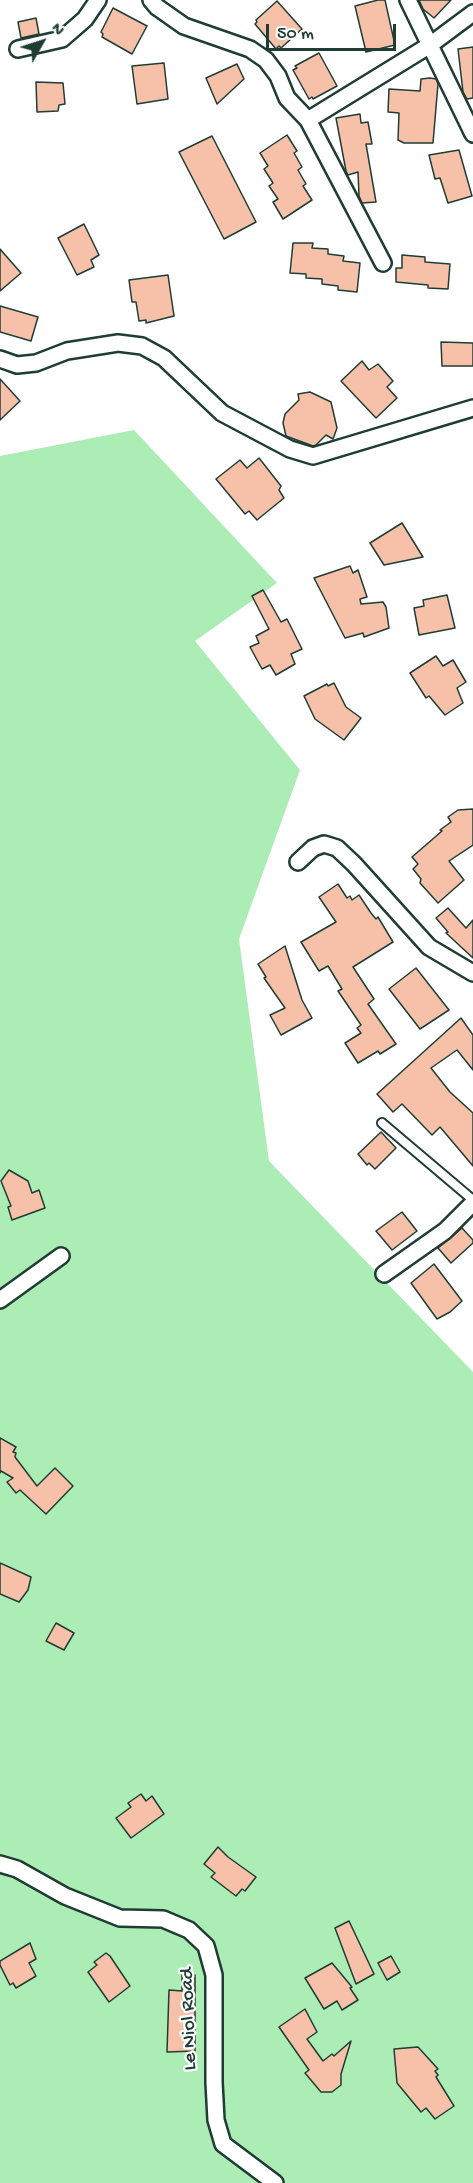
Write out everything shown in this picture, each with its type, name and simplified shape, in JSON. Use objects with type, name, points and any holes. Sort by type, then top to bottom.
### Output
[{"type":"street","points":[[18,49],[62,39],[85,19],[98,0]]},
{"type":"street","points":[[151,0],[184,26],[250,49],[266,60],[279,76],[287,98],[308,120],[383,263]]},
{"type":"street","points":[[408,0],[473,134]]},
{"type":"street","points":[[308,120],[430,45],[473,13]]},
{"type":"street","points":[[0,359],[17,365],[36,363],[67,351],[117,343],[142,346],[164,358],[222,413],[290,449],[313,456],[473,408]]},
{"type":"street","points":[[298,862],[313,848],[324,844],[337,848],[429,947],[473,973]]},
{"type":"street","points":[[384,1274],[445,1231],[473,1202]]},
{"type":"street","points":[[0,1300],[62,1256]]},
{"type":"street","name":"Le Niol Road","points":[[0,1864],[17,1869],[65,1896],[120,1918],[163,1919],[189,1930],[206,1946],[214,1975],[216,2121],[224,2144],[275,2183]]},
{"type":"lane","points":[[382,1123],[473,1202]]},
{"type":"green space","points":[[134,430],[277,583],[195,641],[300,770],[239,939],[269,1161],[473,1372],[473,2183],[0,2183],[0,456]]},
{"type":"building","points":[[385,0],[395,45],[366,52],[355,6]]},
{"type":"building","points":[[419,0],[451,0],[434,18],[423,9]]},
{"type":"building","points":[[277,1],[302,29],[281,48],[279,46],[276,49],[255,24],[256,20]]},
{"type":"building","points":[[113,8],[147,26],[132,54],[102,37],[101,32]]},
{"type":"building","points":[[36,18],[39,34],[21,38],[18,22]]},
{"type":"building","points":[[473,47],[473,98],[467,99],[463,92],[458,49]]},
{"type":"building","points":[[319,53],[337,86],[309,99],[293,70],[297,68],[295,66]]},
{"type":"building","points":[[164,63],[168,99],[137,104],[132,66]]},
{"type":"building","points":[[237,64],[244,79],[217,104],[206,78]]},
{"type":"building","points":[[421,79],[436,79],[438,84],[433,143],[404,143],[398,140],[399,113],[388,112],[389,89],[420,91]]},
{"type":"building","points":[[36,82],[63,83],[65,104],[59,105],[58,111],[37,112]]},
{"type":"building","points":[[360,114],[361,123],[368,122],[372,144],[366,144],[376,202],[362,203],[359,196],[358,172],[348,175],[346,171],[336,118]]},
{"type":"building","points":[[287,135],[297,151],[294,153],[302,167],[298,170],[306,184],[303,186],[312,200],[283,219],[273,202],[278,199],[269,186],[273,183],[264,169],[268,166],[260,153]]},
{"type":"building","points":[[212,136],[256,222],[224,239],[179,152]]},
{"type":"building","points":[[459,150],[472,196],[448,203],[440,178],[435,179],[429,155]]},
{"type":"building","points":[[84,224],[99,255],[91,260],[94,267],[77,275],[58,238]]},
{"type":"building","points":[[293,243],[313,243],[312,248],[328,249],[328,254],[344,256],[343,261],[360,263],[357,292],[338,290],[338,286],[322,284],[322,279],[306,278],[306,274],[290,273]]},
{"type":"building","points":[[0,249],[21,273],[0,291]]},
{"type":"building","points":[[402,255],[425,257],[425,262],[450,264],[448,289],[396,282],[396,268],[402,268]]},
{"type":"building","points":[[168,275],[174,316],[146,323],[146,320],[139,321],[136,302],[132,302],[129,280]]},
{"type":"building","points":[[0,306],[38,317],[31,341],[0,332]]},
{"type":"building","points":[[441,342],[473,343],[473,366],[442,366]]},
{"type":"building","points":[[362,361],[369,370],[378,364],[393,381],[387,387],[397,398],[376,418],[341,381]]},
{"type":"building","points":[[0,379],[20,401],[0,420]]},
{"type":"building","points":[[310,392],[331,402],[337,428],[333,439],[326,435],[313,446],[286,436],[283,423],[285,414],[299,400],[298,394]]},
{"type":"building","points":[[259,458],[281,486],[279,490],[284,498],[257,520],[249,511],[245,514],[216,479],[240,460],[247,468]]},
{"type":"building","points":[[402,523],[423,557],[384,565],[370,543]]},
{"type":"building","points":[[350,566],[353,573],[358,570],[367,597],[360,599],[361,604],[383,602],[389,628],[364,637],[363,633],[345,638],[314,578]]},
{"type":"building","points":[[263,590],[281,622],[287,619],[302,649],[291,654],[295,664],[276,675],[270,665],[262,669],[250,647],[259,643],[256,636],[269,629],[252,596]]},
{"type":"building","points":[[447,595],[455,628],[419,635],[414,608],[424,606],[423,600]]},
{"type":"building","points":[[436,656],[443,666],[453,660],[466,682],[457,688],[463,703],[445,715],[429,696],[426,698],[410,673]]},
{"type":"building","points":[[334,683],[346,707],[361,718],[344,740],[315,719],[304,696],[327,684],[328,686]]},
{"type":"building","points":[[473,809],[473,845],[449,861],[464,880],[438,903],[420,883],[421,879],[413,869],[418,864],[412,857],[451,822],[448,817],[458,810]]},
{"type":"building","points":[[338,884],[347,898],[350,896],[352,900],[359,895],[376,919],[378,917],[393,942],[353,967],[374,999],[368,1004],[396,1044],[358,1063],[345,1043],[361,1033],[357,1028],[361,1025],[338,991],[342,989],[328,966],[319,971],[301,942],[336,922],[319,897]]},
{"type":"building","points":[[448,908],[466,928],[473,920],[473,958],[446,933],[448,932],[436,918]]},
{"type":"building","points":[[285,946],[302,1000],[312,1018],[281,1035],[270,1015],[285,1008],[264,978],[266,977],[258,964]]},
{"type":"building","points":[[416,968],[449,1010],[420,1029],[389,989]]},
{"type":"building","points":[[461,1018],[473,1035],[473,1070],[457,1050],[431,1068],[450,1092],[473,1113],[473,1166],[440,1127],[432,1135],[402,1104],[393,1112],[377,1094]]},
{"type":"building","points":[[381,1132],[396,1148],[375,1169],[369,1163],[367,1165],[358,1154]]},
{"type":"building","points":[[9,1170],[28,1181],[32,1193],[39,1190],[45,1208],[12,1220],[8,1207],[11,1206],[1,1181]]},
{"type":"building","points":[[402,1212],[417,1231],[392,1250],[376,1231]]},
{"type":"building","points":[[462,1228],[473,1243],[451,1263],[438,1248]]},
{"type":"building","points":[[434,1264],[462,1301],[450,1312],[437,1319],[411,1283]]},
{"type":"building","points":[[0,1438],[16,1447],[13,1452],[16,1453],[15,1457],[37,1486],[55,1468],[73,1486],[46,1514],[20,1490],[16,1493],[7,1482],[13,1478],[1,1471],[0,1473]]},
{"type":"building","points":[[0,1563],[31,1577],[28,1590],[19,1602],[0,1594]]},
{"type":"building","points":[[56,1623],[74,1633],[64,1650],[46,1641]]},
{"type":"building","points":[[141,1794],[146,1801],[152,1796],[164,1814],[131,1838],[116,1818],[131,1807],[128,1803]]},
{"type":"building","points":[[218,1847],[256,1877],[245,1891],[242,1889],[236,1896],[211,1877],[215,1873],[204,1864]]},
{"type":"building","points":[[349,1921],[374,1974],[356,1984],[335,1928]]},
{"type":"building","points":[[30,1943],[36,1959],[29,1963],[36,1976],[16,1988],[13,1983],[10,1985],[0,1961]]},
{"type":"building","points":[[106,1953],[130,1986],[109,2002],[88,1972],[97,1965],[94,1962]]},
{"type":"building","points":[[391,1956],[400,1972],[387,1980],[378,1963]]},
{"type":"building","points":[[332,1963],[352,1987],[350,1988],[358,2000],[342,2010],[337,2001],[324,2009],[305,1978]]},
{"type":"building","points":[[182,1974],[195,1975],[195,2051],[167,2052],[169,1990],[182,1991]]},
{"type":"building","points":[[305,2009],[317,2032],[307,2039],[323,2061],[332,2054],[334,2056],[351,2041],[341,2074],[341,2085],[332,2092],[321,2092],[305,2073],[309,2070],[279,2027]]},
{"type":"building","points":[[418,2047],[438,2069],[435,2071],[438,2075],[436,2077],[454,2106],[435,2119],[426,2108],[421,2112],[397,2083],[394,2049]]}]
